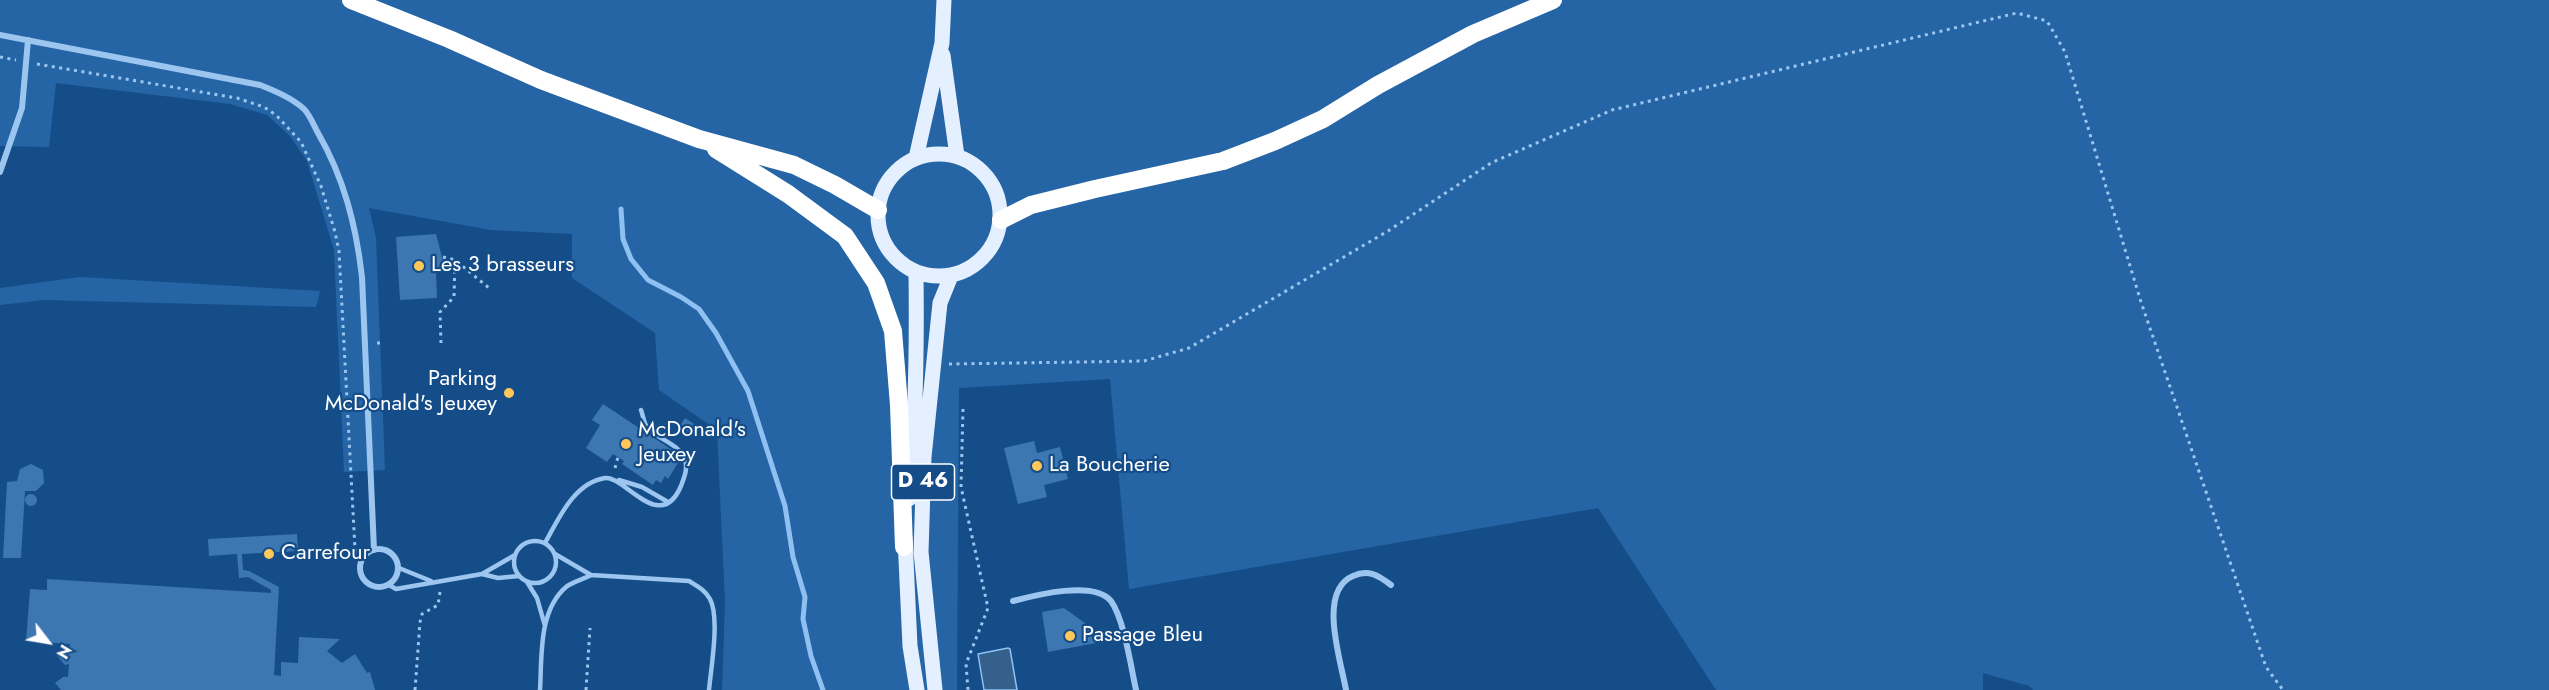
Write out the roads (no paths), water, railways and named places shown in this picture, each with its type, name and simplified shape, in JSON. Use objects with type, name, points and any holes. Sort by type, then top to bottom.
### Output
[{"type":"highway","points":[[351,0],[449,39],[541,80],[699,139],[794,165],[835,184],[878,210]]},
{"type":"highway","points":[[1001,220],[1032,205],[1223,161],[1275,141],[1323,119],[1473,34],[1553,0]]},
{"type":"highway","points":[[699,139],[788,194],[845,236],[876,283],[892,332],[899,405],[904,547]]},
{"type":"main road","points":[[944,0],[942,44],[957,156]]},
{"type":"main road","points":[[916,158],[942,44]]},
{"type":"main road","points":[[929,154],[957,156],[972,162],[985,173],[1000,203],[1001,220],[995,241],[983,259],[965,271],[951,276],[929,276],[916,272],[899,262],[887,248],[879,230],[878,210],[884,189],[897,170],[916,158],[929,154]]},
{"type":"main road","name":"D 46","points":[[916,272],[914,447],[904,547],[910,646],[917,690]]},
{"type":"main road","name":"D 46","points":[[935,690],[921,552],[924,457],[940,303],[951,276]]},
{"type":"street","points":[[0,35],[260,85],[284,95],[305,110],[327,148],[343,183],[357,233],[362,277],[374,550]]},
{"type":"street","points":[[0,172],[22,108],[28,40]]},
{"type":"street","points":[[380,549],[392,554],[399,568],[394,581],[381,588],[366,583],[360,570],[363,557],[374,550],[380,549]]},
{"type":"street","points":[[1346,690],[1332,611],[1336,592],[1349,577],[1363,571],[1378,575],[1391,585]]},
{"type":"street","points":[[1013,600],[1040,593],[1085,590],[1101,593],[1111,601],[1119,617],[1136,690]]},
{"type":"lane","points":[[616,480],[646,502],[662,504],[677,494],[681,486],[686,465],[684,457],[679,450],[646,427],[641,410]]},
{"type":"lane","points":[[545,543],[565,507],[576,494],[593,482],[607,477],[642,488],[668,502]]},
{"type":"lane","points":[[555,554],[556,567],[549,578],[537,583],[519,576],[514,566],[518,549],[528,542],[545,543],[555,554],[591,575],[689,581],[702,589],[711,601],[714,621],[709,690]]},
{"type":"lane","points":[[482,574],[515,555]]},
{"type":"lane","points":[[399,568],[430,581]]},
{"type":"lane","points":[[389,585],[396,589],[430,581],[482,574],[498,578],[519,576]]},
{"type":"lane","points":[[540,690],[545,626],[551,606],[566,586],[591,575]]},
{"type":"lane","points":[[525,580],[537,598],[545,626]]},
{"type":"waterway","points":[[621,209],[623,239],[631,259],[648,280],[699,309],[716,333],[748,391],[785,506],[793,557],[805,597],[803,619],[811,656],[823,690]]},
{"type":"place","name":"Les 3 brasseurs","points":[[419,266]]},
{"type":"place","name":"Parking McDonald's Jeuxey","points":[[509,393]]},
{"type":"place","name":"McDonald's Jeuxey","points":[[626,444]]},
{"type":"place","name":"La Boucherie","points":[[1037,466]]},
{"type":"place","name":"Carrefour","points":[[269,554]]},
{"type":"place","name":"Passage Bleu","points":[[1070,636]]}]
